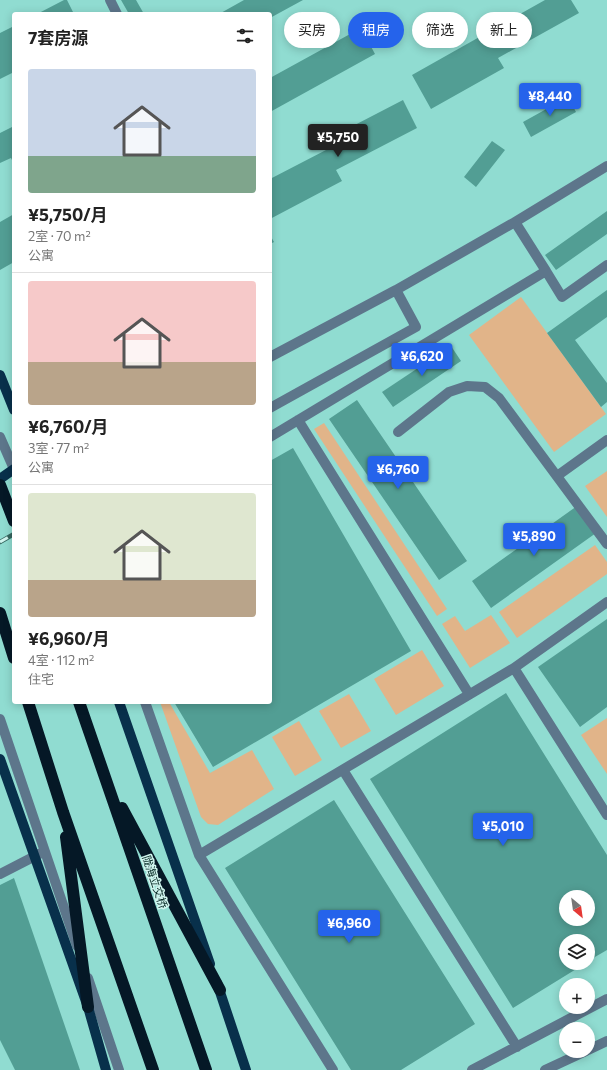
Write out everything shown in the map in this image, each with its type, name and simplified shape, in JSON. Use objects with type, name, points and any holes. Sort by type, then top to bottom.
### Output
[{"type":"highway","points":[[0,485],[12,516]]},
{"type":"highway","points":[[0,613],[12,652]]},
{"type":"highway","points":[[29,704],[63,812],[153,1070]]},
{"type":"highway","name":"陇海立交桥","points":[[79,704],[206,1070]]},
{"type":"highway","points":[[103,773],[220,990]]},
{"type":"highway","points":[[63,812],[88,1007]]},
{"type":"main road","points":[[0,375],[12,405]]},
{"type":"main road","points":[[0,479],[12,470]]},
{"type":"main road","points":[[121,704],[220,990],[246,1070]]},
{"type":"main road","points":[[0,759],[88,1007],[106,1070]]},
{"type":"street","points":[[110,0],[116,12]]},
{"type":"street","points":[[272,356],[396,290],[515,222],[607,166]]},
{"type":"street","points":[[515,222],[562,297],[607,265]]},
{"type":"street","points":[[272,436],[546,270]]},
{"type":"street","points":[[272,407],[416,326],[396,290]]},
{"type":"street","points":[[398,432],[449,392],[467,386],[484,387],[499,398],[607,544]]},
{"type":"street","points":[[298,420],[469,694]]},
{"type":"street","points":[[0,437],[12,464]]},
{"type":"street","points":[[557,476],[607,440]]},
{"type":"street","points":[[0,474],[12,469]]},
{"type":"street","points":[[199,855],[514,668],[607,602]]},
{"type":"street","points":[[514,668],[607,815]]},
{"type":"street","points":[[146,704],[199,855],[333,1070]]},
{"type":"street","points":[[0,719],[119,1070]]},
{"type":"street","points":[[343,770],[516,1047]]},
{"type":"street","points":[[166,838],[242,1070]]},
{"type":"street","points":[[0,874],[44,851]]},
{"type":"street","points":[[472,1070],[607,1000]]},
{"type":"street","points":[[595,1046],[607,1041]]},
{"type":"street","points":[[545,1070],[570,1058]]},
{"type":"shaded area","points":[[521,297],[606,414],[554,452],[469,335]]},
{"type":"shaded area","points":[[324,423],[447,609],[437,616],[314,429]]},
{"type":"shaded area","points":[[607,471],[607,517],[585,486]]},
{"type":"shaded area","points":[[595,545],[607,562],[607,574],[517,638],[499,612]]},
{"type":"shaded area","points":[[491,615],[510,643],[470,668],[442,624],[455,616],[465,631]]},
{"type":"shaded area","points":[[422,650],[444,686],[396,715],[374,679]]},
{"type":"shaded area","points":[[349,694],[371,731],[341,748],[319,711]]},
{"type":"shaded area","points":[[161,704],[170,704],[210,773],[252,750],[274,789],[218,825],[208,824],[201,817]]},
{"type":"shaded area","points":[[607,718],[607,774],[581,735]]},
{"type":"shaded area","points":[[299,721],[322,760],[295,776],[272,737]]},
{"type":"building","points":[[64,0],[67,0],[73,12],[41,12]]},
{"type":"building","points":[[121,0],[136,0],[143,12],[128,12]]},
{"type":"building","points":[[244,0],[303,0],[272,17],[272,12],[223,12]]},
{"type":"building","points":[[545,0],[571,0],[579,13],[532,39],[532,12],[524,12]]},
{"type":"building","points":[[12,27],[12,73],[0,79],[0,33]]},
{"type":"building","points":[[348,35],[348,48],[372,48],[375,54],[272,111],[272,77],[325,48],[340,48],[340,40]]},
{"type":"building","points":[[476,39],[476,48],[516,48],[498,58],[504,68],[431,109],[412,75],[460,48],[468,48],[468,43]]},
{"type":"building","points":[[568,97],[576,112],[531,137],[523,122]]},
{"type":"building","points":[[403,100],[417,128],[336,170],[342,181],[272,218],[272,178],[326,150],[322,142]]},
{"type":"building","points":[[12,127],[12,160],[11,158],[0,163],[0,133]]},
{"type":"building","points":[[492,141],[505,150],[476,187],[464,177]]},
{"type":"building","points":[[607,211],[607,234],[556,270],[545,255]]},
{"type":"building","points":[[12,215],[12,263],[0,270],[0,222]]},
{"type":"building","points":[[607,290],[607,317],[575,340],[607,383],[607,402],[601,407],[547,333]]},
{"type":"building","points":[[451,346],[461,361],[393,407],[382,392]]},
{"type":"building","points":[[357,400],[467,561],[439,580],[329,419]]},
{"type":"building","points":[[293,448],[411,651],[213,767],[175,704],[272,704],[272,460]]},
{"type":"building","points":[[577,506],[596,533],[491,608],[472,581]]},
{"type":"building","points":[[607,619],[607,707],[580,727],[538,667]]},
{"type":"building","points":[[506,693],[607,855],[607,950],[595,957],[595,934],[559,934],[559,970],[575,970],[562,978],[559,978],[559,980],[513,1008],[370,779]]},
{"type":"building","points":[[334,800],[475,1024],[401,1070],[351,1070],[225,868]]},
{"type":"building","points":[[14,878],[80,1070],[15,1070],[0,1040],[0,885]]},
{"type":"railway","points":[[0,542],[12,535]]}]
